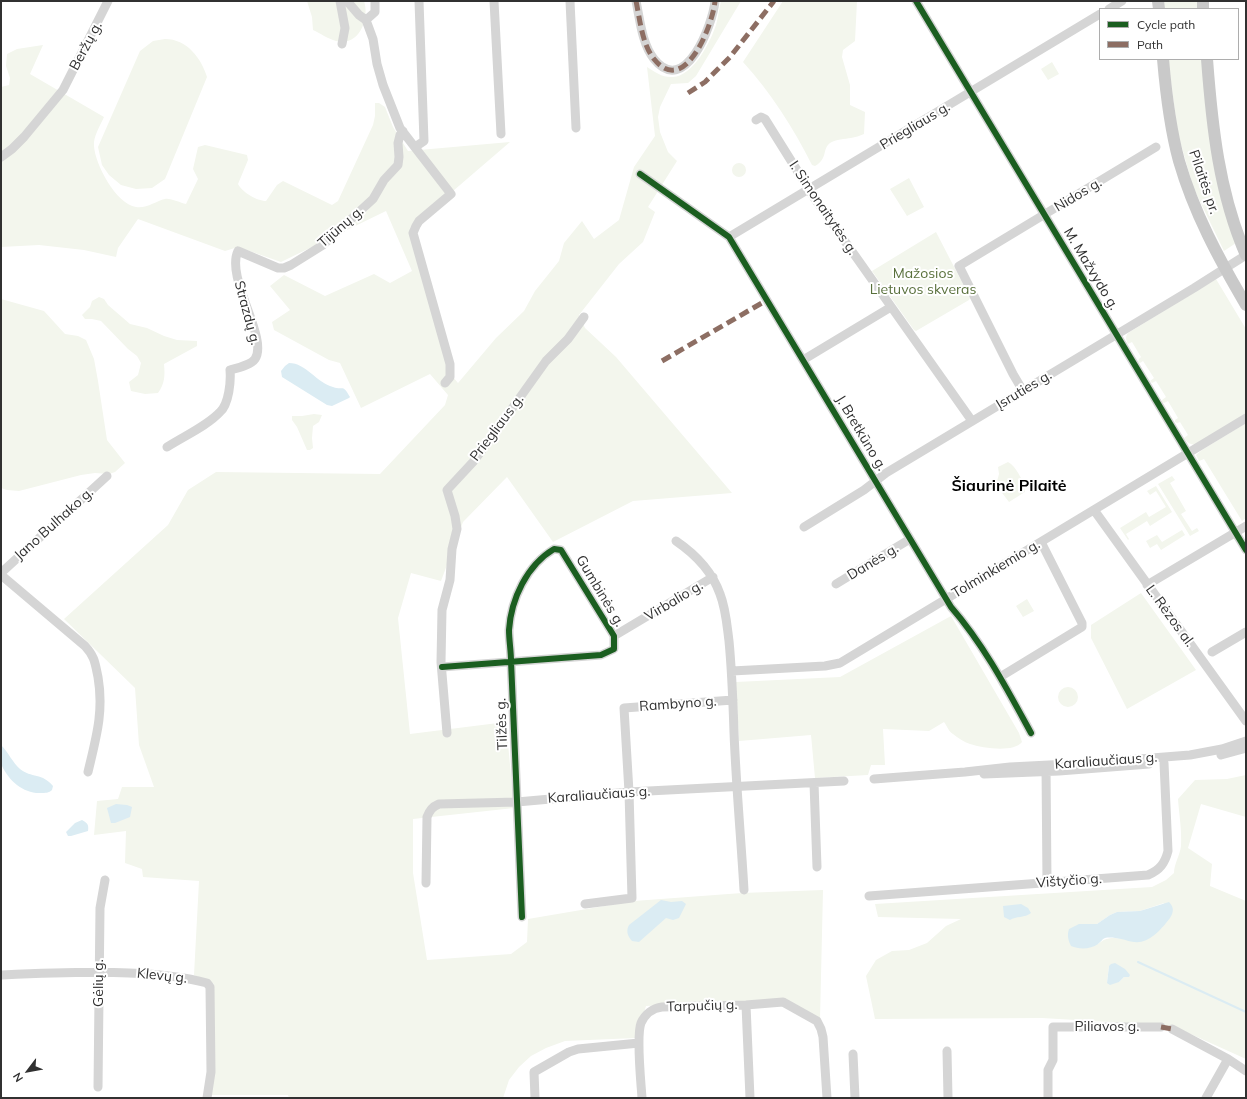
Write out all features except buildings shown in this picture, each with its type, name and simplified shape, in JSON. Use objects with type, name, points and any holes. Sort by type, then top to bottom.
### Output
[{"type":"main road","name":"Pilaitės pr.","points":[[1163,60],[1170,118],[1180,162],[1191,196],[1200,219],[1225,268],[1246,304]]},
{"type":"main road","name":"Pilaitės pr.","points":[[1207,60],[1220,172],[1231,214],[1246,255]]},
{"type":"street","name":"Beržų g.","points":[[1,157],[12,149],[63,90],[108,1]]},
{"type":"street","points":[[340,1],[345,28],[342,44]]},
{"type":"street","points":[[347,1],[359,15],[366,20],[373,39],[377,64],[383,85],[396,118],[403,131],[451,194],[419,222],[414,229],[413,234],[450,364],[450,377],[445,383]]},
{"type":"street","points":[[366,20],[372,17],[375,12],[375,1]]},
{"type":"street","points":[[415,147],[424,141],[419,1]]},
{"type":"street","points":[[494,1],[501,134]]},
{"type":"street","points":[[570,1],[576,128]]},
{"type":"street","points":[[636,1],[647,46],[653,58],[659,65],[665,68],[677,70],[684,67],[689,62],[702,44],[715,1]]},
{"type":"street","name":"M. Mažvydo g.","points":[[916,1],[1246,550]]},
{"type":"street","points":[[1111,8],[1122,1]]},
{"type":"street","name":"Priegliaus g.","points":[[729,237],[1099,15]]},
{"type":"street","name":"I. Simonaitytės g.","points":[[756,120],[761,117],[765,118],[809,189],[972,421]]},
{"type":"street","name":"Tijūnų g.","points":[[238,251],[278,268],[284,268],[323,245],[373,199],[384,180],[398,165],[398,143],[400,135],[403,131]]},
{"type":"street","name":"Nidos g.","points":[[1023,391],[959,266],[1156,147]]},
{"type":"street","name":"J. Bretkūno g.","points":[[640,174],[729,237],[951,607],[968,627],[1000,677],[1031,733]]},
{"type":"street","name":"Strazdų g.","points":[[167,447],[221,412],[226,404],[231,380],[230,370],[252,362],[255,358],[257,352],[255,331],[240,287],[236,270],[235,257],[238,251]]},
{"type":"street","name":"Įsruties g.","points":[[804,527],[863,491],[890,470],[1246,255]]},
{"type":"street","points":[[803,360],[891,307]]},
{"type":"street","name":"Priegliaus g.","points":[[442,667],[442,610],[450,580],[452,549],[457,529],[455,516],[447,490],[487,444],[546,362],[568,340],[584,317]]},
{"type":"street","name":"Tolminkiemio g.","points":[[732,671],[825,666],[840,663],[1246,418]]},
{"type":"street","name":"Jano Bulhako g.","points":[[1,574],[107,476]]},
{"type":"street","name":"L. Rėzos al.","points":[[1094,510],[1246,721]]},
{"type":"street","points":[[1147,585],[1246,526]]},
{"type":"street","name":"Danės g.","points":[[836,584],[910,538]]},
{"type":"street","points":[[676,541],[696,556],[712,577],[720,592],[723,602],[728,628],[732,671],[744,890]]},
{"type":"street","points":[[1000,677],[1081,629],[1082,623],[1041,542]]},
{"type":"street","name":"Gumbinės g.","points":[[511,661],[601,656],[614,649],[614,636],[561,550],[558,548]]},
{"type":"street","name":"Tilžės g.","points":[[522,917],[518,802],[509,631],[512,609],[529,572],[545,554],[558,548]]},
{"type":"street","points":[[1,574],[84,646],[94,659],[101,700],[99,722],[88,772]]},
{"type":"street","name":"Virbalio g.","points":[[614,636],[712,577]]},
{"type":"street","points":[[1212,652],[1246,632]]},
{"type":"street","points":[[447,733],[442,667],[511,661]]},
{"type":"street","name":"Rambyno g.","points":[[629,792],[624,708],[733,700]]},
{"type":"street","name":"Karaliaučiaus g.","points":[[874,779],[965,772],[1001,774],[1201,753],[1222,749],[1246,741]]},
{"type":"street","name":"Karaliaučiaus g.","points":[[1046,769],[1095,769],[1164,763],[1211,758],[1246,748]]},
{"type":"street","name":"Vištyčio g.","points":[[869,896],[1142,876],[1155,872],[1164,863],[1168,851],[1164,763]]},
{"type":"street","points":[[1046,769],[1047,882]]},
{"type":"street","name":"Karaliaučiaus g.","points":[[426,883],[427,817],[429,811],[439,804],[518,802],[629,792],[844,781]]},
{"type":"street","points":[[814,783],[817,867]]},
{"type":"street","points":[[585,904],[632,898],[629,792]]},
{"type":"street","name":"Gėlių g.","points":[[98,1087],[98,972],[100,908],[105,880]]},
{"type":"street","name":"Klevų g.","points":[[1,975],[56,972],[162,974],[207,983],[210,987],[211,1072],[207,1098]]},
{"type":"street","name":"Tarpučių g.","points":[[642,1098],[639,1031],[644,1017],[652,1010],[657,1008],[746,1005],[783,1002],[817,1021],[821,1028],[823,1037],[827,1098]]},
{"type":"street","points":[[746,1005],[750,1098]]},
{"type":"street","name":"Piliavos g.","points":[[1048,1098],[1048,1070],[1053,1060],[1053,1027],[1161,1027]]},
{"type":"street","points":[[1172,1030],[1246,1071]]},
{"type":"street","points":[[535,1098],[534,1072],[574,1050],[640,1043]]},
{"type":"street","points":[[947,1051],[948,1098]]},
{"type":"street","points":[[853,1054],[855,1098]]},
{"type":"street","points":[[1206,1098],[1228,1060]]},
{"type":"green space","points":[[307,1],[364,1],[365,16],[361,30],[357,36],[344,42],[333,40],[313,30],[312,17]]},
{"type":"green space","points":[[721,1],[741,1],[696,76],[688,83],[671,84],[660,107],[658,117],[660,132],[668,152],[677,161],[648,207],[655,212],[643,242],[619,264],[579,315],[585,328],[616,357],[732,493],[633,501],[553,542],[507,477],[463,522],[441,581],[411,573],[398,618],[410,734],[506,722],[514,808],[413,819],[413,873],[427,960],[511,954],[527,942],[528,919],[634,901],[742,893],[823,890],[820,1020],[782,1000],[646,1006],[636,1038],[565,1041],[546,1048],[531,1056],[519,1067],[509,1080],[503,1098],[289,1098],[288,1095],[211,1095],[214,1071],[214,984],[194,975],[199,881],[143,877],[142,869],[125,863],[126,831],[94,835],[97,801],[118,799],[122,787],[154,787],[139,745],[135,688],[64,619],[168,525],[188,490],[216,472],[380,474],[445,405],[448,395],[430,374],[361,408],[340,363],[329,360],[274,330],[272,322],[290,310],[270,286],[284,275],[325,296],[374,274],[390,283],[412,271],[386,211],[281,262],[238,247],[225,251],[138,219],[118,248],[116,257],[84,250],[39,245],[1,247],[1,87],[9,85],[10,78],[6,66],[7,54],[17,49],[43,45],[30,74],[104,117],[94,143],[98,163],[114,191],[121,199],[136,207],[147,206],[165,199],[186,204],[198,179],[193,169],[198,147],[205,145],[247,155],[248,160],[238,184],[246,193],[254,198],[266,201],[277,185],[283,181],[332,205],[338,201],[373,125],[375,103],[379,103],[385,107],[393,127],[408,151],[510,142],[410,228],[448,371],[458,383],[496,338],[524,311],[535,291],[559,261],[564,243],[582,221],[594,239],[619,220],[634,167],[655,136],[647,67],[666,77],[673,77],[687,71],[694,65],[710,41],[716,25]]},
{"type":"green space","points":[[783,1],[857,1],[855,41],[843,50],[842,57],[850,85],[850,105],[865,112],[864,134],[830,143],[826,148],[822,160],[815,166],[812,165],[797,137],[772,98],[743,62]]},
{"type":"green space","points":[[1163,1],[1199,1],[1199,8],[1163,8]]},
{"type":"green space","points":[[165,39],[180,42],[192,51],[201,63],[207,77],[165,179],[152,188],[136,189],[121,185],[109,175],[102,165],[98,147],[140,51],[153,41]]},
{"type":"green space","points":[[1168,60],[1203,60],[1236,243],[1224,251],[1193,187],[1178,134]]},
{"type":"green space","points":[[1052,62],[1059,74],[1048,80],[1041,69]]},
{"type":"green space","points":[[736,163],[742,163],[746,167],[746,173],[742,177],[736,177],[732,173],[732,167]]},
{"type":"green space","points":[[909,178],[924,207],[907,216],[890,189]]},
{"type":"green space","name":"Mažosios Lietuvos skveras","points":[[936,232],[965,288],[962,290],[964,295],[967,294],[970,298],[916,331],[872,271]]},
{"type":"green space","points":[[1216,279],[1246,329],[1246,414],[1195,445],[1188,443],[1184,438],[1188,435],[1180,422],[1175,422],[1178,418],[1168,401],[1164,403],[1162,402],[1162,400],[1166,397],[1156,381],[1152,383],[1150,381],[1154,378],[1143,361],[1140,363],[1138,362],[1141,357],[1132,342],[1128,344],[1126,337],[1128,333]]},
{"type":"green space","points":[[99,297],[104,299],[108,305],[130,324],[147,328],[177,340],[197,341],[197,346],[164,364],[164,379],[158,393],[145,394],[131,391],[129,382],[138,375],[141,363],[137,356],[128,349],[101,321],[85,319],[82,315],[90,307],[92,301]]},
{"type":"green space","points":[[1,299],[44,311],[65,334],[78,336],[86,340],[94,359],[107,440],[125,463],[115,472],[109,474],[95,473],[81,475],[19,491],[1,488]]},
{"type":"green space","points":[[314,414],[322,415],[319,422],[313,426],[313,448],[307,450],[297,427],[292,420],[292,416]]},
{"type":"green space","points":[[1246,423],[1246,518],[1242,521],[1204,459],[1199,461],[1196,455]]},
{"type":"green space","points":[[1008,462],[1020,475],[1025,488],[1025,492],[1009,502],[996,485],[999,474],[998,467]]},
{"type":"green space","points":[[1172,476],[1175,480],[1170,483],[1186,511],[1181,514],[1192,531],[1197,528],[1199,531],[1190,536],[1158,484]]},
{"type":"green space","points":[[1156,486],[1172,512],[1150,526],[1147,521],[1126,534],[1129,539],[1128,540],[1120,528],[1146,512],[1149,517],[1166,507],[1156,491],[1150,495],[1147,491]]},
{"type":"green space","points":[[1182,530],[1185,535],[1161,550],[1157,544],[1150,548],[1146,541],[1157,535],[1162,542]]},
{"type":"green space","points":[[1141,593],[1196,670],[1127,709],[1091,638],[1091,625]]},
{"type":"green space","points":[[1027,599],[1034,611],[1023,617],[1016,606]]},
{"type":"green space","points":[[951,616],[1019,733],[1022,742],[1018,745],[1012,748],[998,749],[970,744],[961,740],[952,733],[944,722],[929,731],[883,729],[885,765],[871,765],[868,775],[815,778],[811,735],[739,741],[736,682],[840,677]]},
{"type":"green space","points":[[1068,687],[1075,690],[1078,697],[1075,704],[1068,707],[1061,704],[1058,697],[1061,690]]},
{"type":"green space","points":[[1246,775],[1246,817],[1201,804],[1188,848],[1212,864],[1210,886],[1246,901],[1246,1059],[1184,1031],[1160,1025],[1042,1018],[875,1019],[866,976],[876,960],[892,951],[909,950],[927,943],[946,926],[961,919],[878,917],[875,904],[1152,887],[1166,880],[1174,873],[1181,846],[1178,799],[1195,780],[1227,779]],"holes":[[[1164,903],[1139,942],[1113,938],[1098,944],[1079,924],[1097,924],[1117,912],[1140,911]],[[1109,966],[1125,976],[1119,982],[1107,982]]]},
{"type":"shaded area","points":[[289,363],[301,366],[327,385],[343,388],[350,397],[332,406],[327,405],[282,377],[281,371]]},
{"type":"shaded area","points":[[1,745],[20,769],[28,774],[45,779],[53,786],[52,790],[47,793],[35,793],[18,786],[5,772],[2,766]]},
{"type":"shaded area","points":[[116,804],[132,807],[130,817],[115,823],[111,823],[107,808]]},
{"type":"shaded area","points":[[82,820],[87,824],[88,831],[68,836],[66,832],[75,823]]},
{"type":"shaded area","points":[[661,900],[671,902],[682,901],[686,904],[679,918],[673,920],[666,918],[639,942],[632,941],[628,933],[629,925]]},
{"type":"shaded area","points":[[1169,902],[1173,910],[1170,918],[1157,933],[1144,941],[1134,942],[1117,938],[1104,938],[1092,947],[1078,948],[1071,946],[1070,944],[1068,935],[1069,929],[1079,924],[1097,924],[1117,912],[1140,911]]},
{"type":"shaded area","points":[[1021,904],[1028,908],[1031,913],[1026,916],[1010,920],[1004,917],[1003,906]]},
{"type":"shaded area","points":[[1115,963],[1125,969],[1130,975],[1129,977],[1124,977],[1119,982],[1110,985],[1107,983],[1109,966]]},
{"type":"waterway","points":[[1138,962],[1246,1012]]},
{"type":"marked path","points":[[636,1],[642,32],[650,53],[665,69],[676,70],[686,64],[703,40],[709,25],[715,1]]},
{"type":"marked path","points":[[688,93],[705,82],[730,57],[774,1]]},
{"type":"marked path","points":[[662,361],[767,300]]},
{"type":"marked path","points":[[1161,1027],[1172,1029]]},
{"type":"cycle path","points":[[916,1],[1246,550]]},
{"type":"cycle path","points":[[640,174],[729,237],[951,607],[984,652],[1004,684],[1031,733]]},
{"type":"cycle path","points":[[442,667],[601,655],[614,649],[614,636],[561,550],[554,549],[544,556],[528,573],[517,595],[510,618],[509,630],[511,657],[511,661],[522,917]]},
{"type":"district","name":"Šiaurinė Pilaitė","points":[[1009,486]]}]
